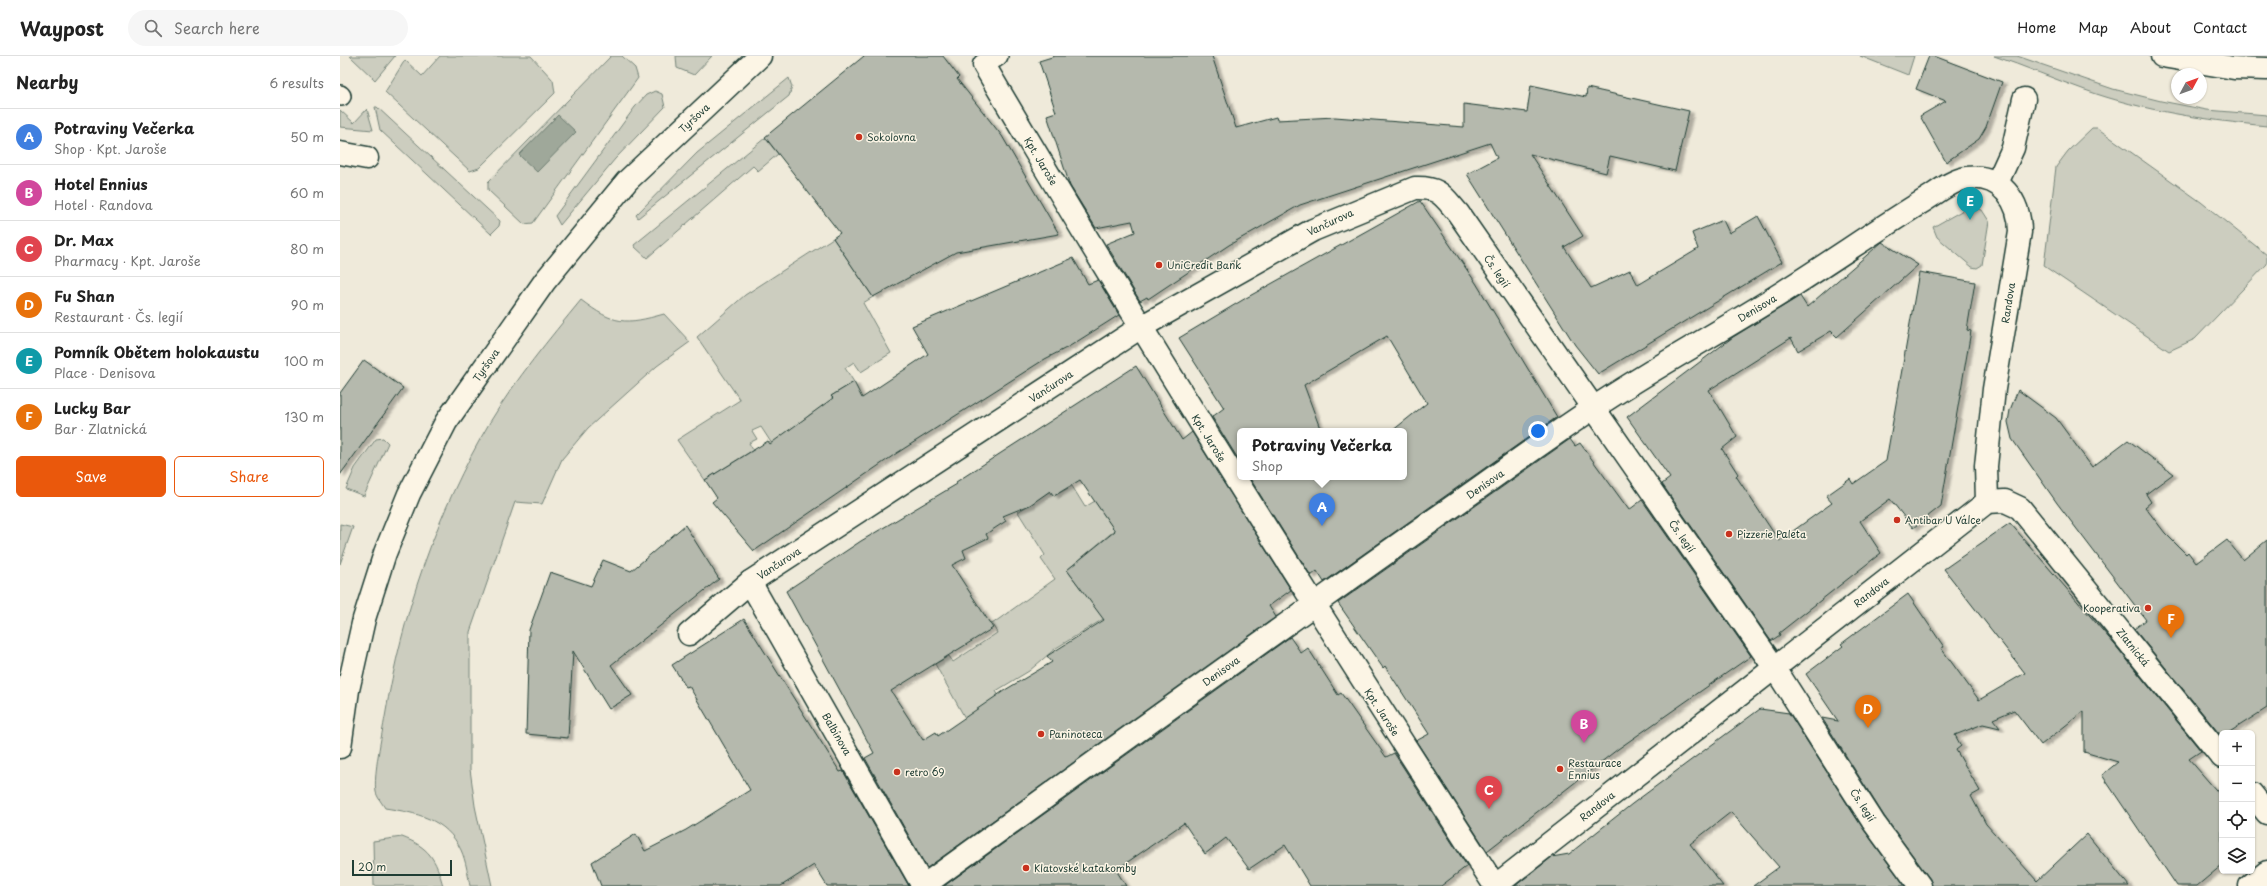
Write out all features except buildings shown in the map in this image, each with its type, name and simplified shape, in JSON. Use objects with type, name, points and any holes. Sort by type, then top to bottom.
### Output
[{"type":"street","name":"Tyršova","points":[[340,747],[344,690],[385,553],[409,494],[446,422],[545,281],[627,181],[760,56]]},
{"type":"street","points":[[2162,56],[2234,68],[2267,69]]},
{"type":"street","name":"Kpt. Jaroše","points":[[991,61],[1141,327],[1313,605],[1495,886]]},
{"type":"street","points":[[1997,183],[2013,148],[2024,99]]},
{"type":"street","points":[[340,153],[367,158]]},
{"type":"street","name":"Denisova","points":[[923,886],[1313,605],[1593,408],[1795,285],[1956,181],[1967,178],[1983,178],[1997,183]]},
{"type":"street","name":"Randova","points":[[1495,886],[1987,502],[1986,466],[1994,389],[2020,232],[2020,217],[2016,203],[2007,191],[1997,183]]},
{"type":"street","name":"Vančurova","points":[[689,634],[750,582],[1141,327],[1313,230],[1415,188],[1426,187],[1438,190]]},
{"type":"street","name":"Čs. legií","points":[[1438,190],[1458,213],[1774,667],[1874,824],[1920,886]]},
{"type":"street","name":"Zlatnická","points":[[1987,502],[2005,501],[2020,508],[2219,753]]},
{"type":"street","name":"Balbínova","points":[[750,582],[923,886]]},
{"type":"street","points":[[2255,798],[2267,812]]},
{"type":"street","points":[[2250,886],[2267,872]]},
{"type":"shaded area","points":[[350,56],[395,56],[375,80]]},
{"type":"shaded area","points":[[440,56],[531,56],[553,80],[555,93],[479,168],[470,171],[385,92],[405,60],[422,76]]},
{"type":"shaded area","points":[[611,56],[622,56],[635,68],[638,78],[533,223],[524,224],[488,190],[488,182]]},
{"type":"shaded area","points":[[676,56],[712,56],[694,75],[677,68]]},
{"type":"shaded area","points":[[1860,56],[1914,56],[1908,75]]},
{"type":"shaded area","points":[[1994,56],[2017,56],[2113,89],[2171,104],[2207,110],[2267,115],[2267,126],[2198,118],[2129,104],[2085,90]]},
{"type":"shaded area","points":[[789,78],[792,87],[789,96],[638,218],[636,215],[697,153]]},
{"type":"shaded area","points":[[655,91],[662,94],[665,107],[615,159],[560,225],[555,216],[635,107],[646,95]]},
{"type":"shaded area","points":[[375,107],[377,107],[500,221],[499,226],[491,234],[380,130]]},
{"type":"shaded area","points":[[367,109],[373,130],[340,127],[340,110],[354,123]]},
{"type":"shaded area","points":[[558,115],[576,132],[537,172],[519,155]]},
{"type":"shaded area","points":[[2092,128],[2097,128],[2201,202],[2267,255],[2267,264],[2195,339],[2169,351],[2044,266],[2056,167],[2068,151]]},
{"type":"shaded area","points":[[765,138],[778,154],[758,171],[753,166],[647,258],[635,247],[634,245]]},
{"type":"shaded area","points":[[1972,207],[1982,210],[1989,221],[1982,265],[1977,268],[1972,267],[1937,237],[1933,227],[1965,209]]},
{"type":"shaded area","points":[[833,238],[873,297],[863,303],[891,353],[861,372],[854,362],[845,368],[854,382],[831,396],[833,399],[817,419],[812,413],[806,418],[811,426],[774,447],[761,427],[752,431],[757,439],[749,443],[753,450],[705,480],[677,440],[740,400],[697,337],[745,295]]},
{"type":"shaded area","points":[[581,300],[602,314],[620,320],[639,320],[664,314],[690,342],[657,366],[588,428],[562,459],[542,504],[515,502],[470,632],[470,769],[475,806],[492,886],[470,886],[466,863],[461,850],[455,839],[447,831],[439,824],[419,815],[385,808],[378,798],[375,785],[377,766],[392,678],[401,640],[424,564],[438,527],[471,456],[490,422],[511,390],[545,344]]},
{"type":"shaded area","points":[[383,438],[388,443],[364,496],[346,489],[355,468],[376,439]]},
{"type":"shaded area","points":[[1072,486],[1085,507],[1095,501],[1115,530],[1067,570],[1082,590],[1123,607],[1056,648],[1029,671],[996,691],[1010,717],[965,718],[935,664],[949,656],[953,662],[997,633],[992,624],[1055,579],[1041,559],[1045,555],[1018,512],[1050,491],[1054,496]]},
{"type":"shaded area","points":[[340,524],[353,527],[340,564]]},
{"type":"shaded area","points":[[402,837],[419,845],[430,855],[437,868],[443,886],[374,886],[373,841]]},
{"type":"place","name":"Sokolovna","points":[[859,137]]},
{"type":"place","name":"Pomník Obětem holokaustu","points":[[1970,220]]},
{"type":"place","name":"UniCredit Bank","points":[[1159,265]]},
{"type":"place","name":"Antibar U Válce","points":[[1897,520]]},
{"type":"place","name":"Potraviny Večerka","points":[[1322,526]]},
{"type":"place","name":"Pizzerie Paleta","points":[[1729,534]]},
{"type":"place","name":"Kooperativa","points":[[2148,608]]},
{"type":"place","name":"Lucky Bar","points":[[2171,638]]},
{"type":"place","name":"Fu Shan","points":[[1868,728]]},
{"type":"place","name":"Paninoteca","points":[[1041,734]]},
{"type":"place","name":"Hotel Ennius","points":[[1584,743]]},
{"type":"place","name":"Restaurace Ennius","points":[[1560,769]]},
{"type":"place","name":"retro 69","points":[[897,772]]},
{"type":"place","name":"Dr. Max","points":[[1489,809]]},
{"type":"place","name":"Klatovské katakomby","points":[[1026,868]]}]
